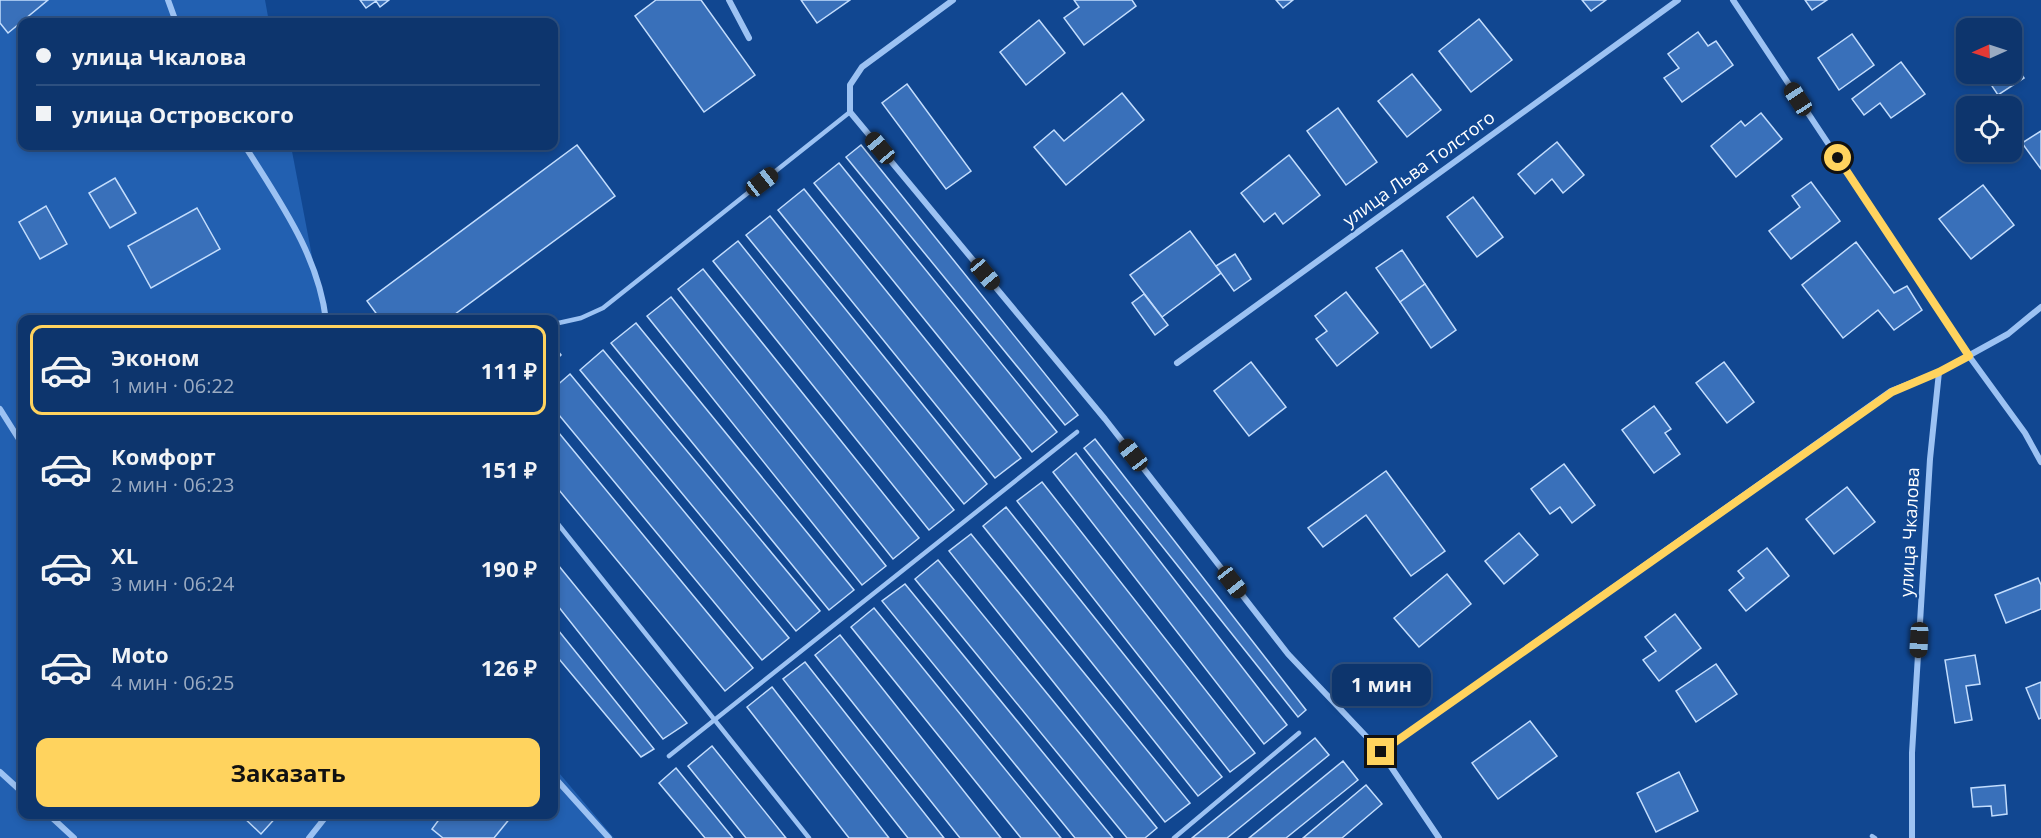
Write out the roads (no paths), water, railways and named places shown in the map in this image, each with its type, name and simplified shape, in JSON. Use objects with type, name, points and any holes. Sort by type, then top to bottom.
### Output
[{"type":"street","points":[[168,0],[175,18]]},
{"type":"street","points":[[729,0],[749,38]]},
{"type":"street","points":[[953,0],[862,67],[850,85],[850,112],[1105,419],[1288,654],[1381,752],[1439,838]]},
{"type":"street","name":"улица Льва Толстого","points":[[1177,363],[1678,0]]},
{"type":"street","points":[[1733,0],[1969,356],[2025,433],[2041,462]]},
{"type":"street","points":[[247,150],[303,241],[315,270],[326,315]]},
{"type":"street","points":[[1381,752],[1892,392],[1939,372],[2008,334],[2041,307]]},
{"type":"street","name":"улица Чкалова","points":[[1912,838],[1912,753],[1930,459],[1939,372]]},
{"type":"street","points":[[0,409],[18,438]]},
{"type":"street","points":[[0,772],[18,788]]},
{"type":"street","points":[[558,781],[609,838]]},
{"type":"street","points":[[53,819],[74,838]]},
{"type":"street","points":[[309,838],[324,819]]},
{"type":"lane","points":[[558,323],[581,318],[603,308],[850,112]]},
{"type":"lane","points":[[669,756],[1077,432]]},
{"type":"lane","points":[[558,524],[809,838]]},
{"type":"lane","points":[[1174,838],[1299,733]]}]
